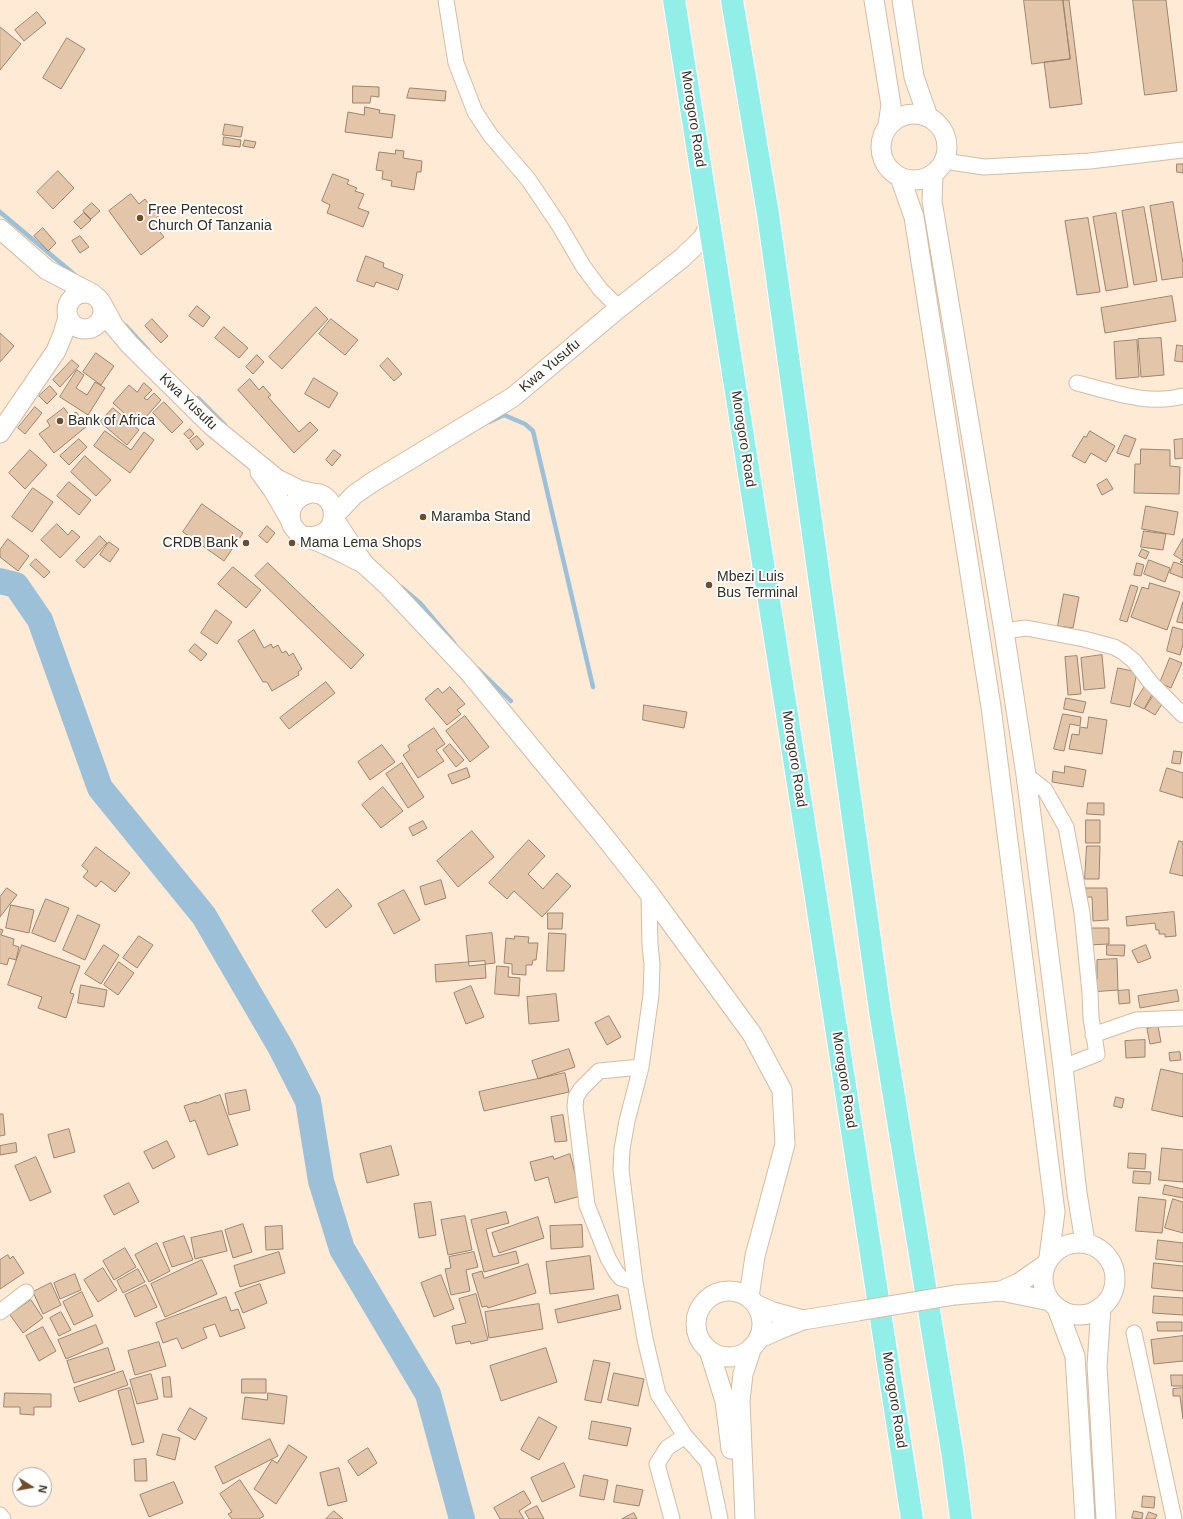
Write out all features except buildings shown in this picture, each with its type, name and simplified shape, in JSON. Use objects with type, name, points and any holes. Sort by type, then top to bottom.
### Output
[{"type":"highway","name":"Morogoro Road","points":[[674,0],[815,890],[912,1519]]},
{"type":"highway","points":[[732,0],[768,214],[879,1004],[962,1519]]},
{"type":"street","points":[[446,0],[456,63],[475,112],[491,136],[528,179],[559,225],[583,266],[600,289],[619,308]]},
{"type":"street","points":[[874,0],[890,105],[888,126]]},
{"type":"street","points":[[902,0],[914,77],[928,117]]},
{"type":"street","points":[[1085,1242],[1077,1193],[1063,1067],[1026,775],[1004,631],[932,200],[938,168],[946,153],[945,136],[935,122],[928,117],[920,114],[911,114],[895,120],[888,126],[881,141],[882,154],[886,166],[900,177],[908,180],[925,178],[938,168],[1090,162],[1183,150]]},
{"type":"street","points":[[900,177],[914,217],[991,707],[1055,1212],[1047,1261],[1043,1275],[1043,1284],[1045,1293],[1054,1305],[1075,1356],[1085,1519]]},
{"type":"street","name":"Kwa Yusufu","points":[[334,517],[354,495],[371,483],[513,397],[619,308],[682,258],[703,238],[709,226]]},
{"type":"street","points":[[0,229],[47,270],[98,299]]},
{"type":"street","points":[[47,270],[58,288],[68,313]]},
{"type":"street","points":[[0,433],[56,351],[63,334],[69,303],[73,297],[79,293],[86,292],[98,299],[103,312],[102,318],[97,324],[88,328],[56,351]]},
{"type":"street","name":"Kwa Yusufu","points":[[98,299],[114,326],[130,346],[212,426],[277,479],[299,490],[328,496],[343,494],[371,483]]},
{"type":"street","name":"Kwa Yusufu","points":[[68,313],[72,323],[77,327],[88,328],[105,333],[130,346]]},
{"type":"street","points":[[1077,383],[1128,397],[1174,398],[1183,396]]},
{"type":"street","name":"Kwa Yusufu","points":[[248,456],[273,490],[291,521]]},
{"type":"street","points":[[364,564],[334,517],[330,502],[315,494],[302,496],[293,504],[290,515],[291,521],[296,530],[364,564],[387,585],[468,671],[600,831],[649,893],[752,1034],[782,1090],[785,1144],[755,1256],[752,1300],[760,1312],[762,1321],[761,1331],[743,1374],[740,1401],[744,1464],[743,1491],[745,1519]]},
{"type":"street","points":[[306,536],[317,536],[323,534],[331,527],[334,517]]},
{"type":"street","points":[[1004,631],[1026,628],[1084,639],[1114,647],[1134,661],[1151,683],[1183,715]]},
{"type":"street","points":[[1026,775],[1045,790],[1066,826],[1082,913],[1093,1034],[1097,1054],[1063,1067]]},
{"type":"street","points":[[649,893],[652,975],[651,995],[640,1066],[622,1149],[621,1170],[635,1282],[645,1339],[658,1394],[685,1436],[708,1462],[720,1519]]},
{"type":"street","points":[[1093,1034],[1136,1020],[1183,1018]]},
{"type":"street","points":[[635,1282],[621,1278],[616,1272],[608,1258],[587,1204],[575,1106],[576,1097],[581,1089],[599,1071],[640,1066]]},
{"type":"street","points":[[803,1320],[773,1312],[740,1292],[731,1290],[713,1294],[705,1300],[696,1316],[696,1326],[702,1344],[709,1350],[717,1355],[726,1357],[736,1356],[745,1353],[755,1343],[778,1330],[803,1320],[955,1295],[1001,1291],[1019,1283],[1047,1261],[1056,1250],[1073,1242],[1085,1242],[1100,1249],[1112,1264],[1114,1273],[1115,1282],[1108,1300],[1093,1312],[1084,1314],[1075,1315],[1054,1305],[1001,1291]]},
{"type":"street","points":[[0,1312],[26,1292]]},
{"type":"street","points":[[1101,1307],[1097,1366],[1106,1519]]},
{"type":"street","points":[[1134,1332],[1174,1519]]},
{"type":"street","points":[[709,1350],[725,1401],[734,1466],[743,1491]]},
{"type":"street","points":[[672,1519],[657,1464],[667,1448],[685,1436]]},
{"type":"street","points":[[0,1515],[3,1519]]},
{"type":"waterway","points":[[0,212],[75,275]]},
{"type":"waterway","points":[[126,326],[148,350]]},
{"type":"waterway","points":[[198,398],[225,425]]},
{"type":"waterway","points":[[489,422],[504,415],[525,424],[533,431],[593,687]]},
{"type":"waterway","points":[[0,581],[16,585],[40,620],[100,788],[204,916],[281,1048],[308,1101],[321,1181],[342,1249],[428,1394],[462,1519]]},
{"type":"waterway","points":[[401,587],[420,603],[454,643]]},
{"type":"waterway","points":[[478,669],[511,701]]},
{"type":"place","name":"Free Pentecost Church Of Tanzania","points":[[140,218]]},
{"type":"place","name":"Bank of Africa","points":[[60,421]]},
{"type":"place","name":"Maramba Stand","points":[[423,517]]},
{"type":"place","name":"CRDB Bank","points":[[246,543]]},
{"type":"place","name":"Mama Lema Shops","points":[[292,543]]},
{"type":"place","name":"Mbezi Luis Bus Terminal","points":[[709,585]]}]
